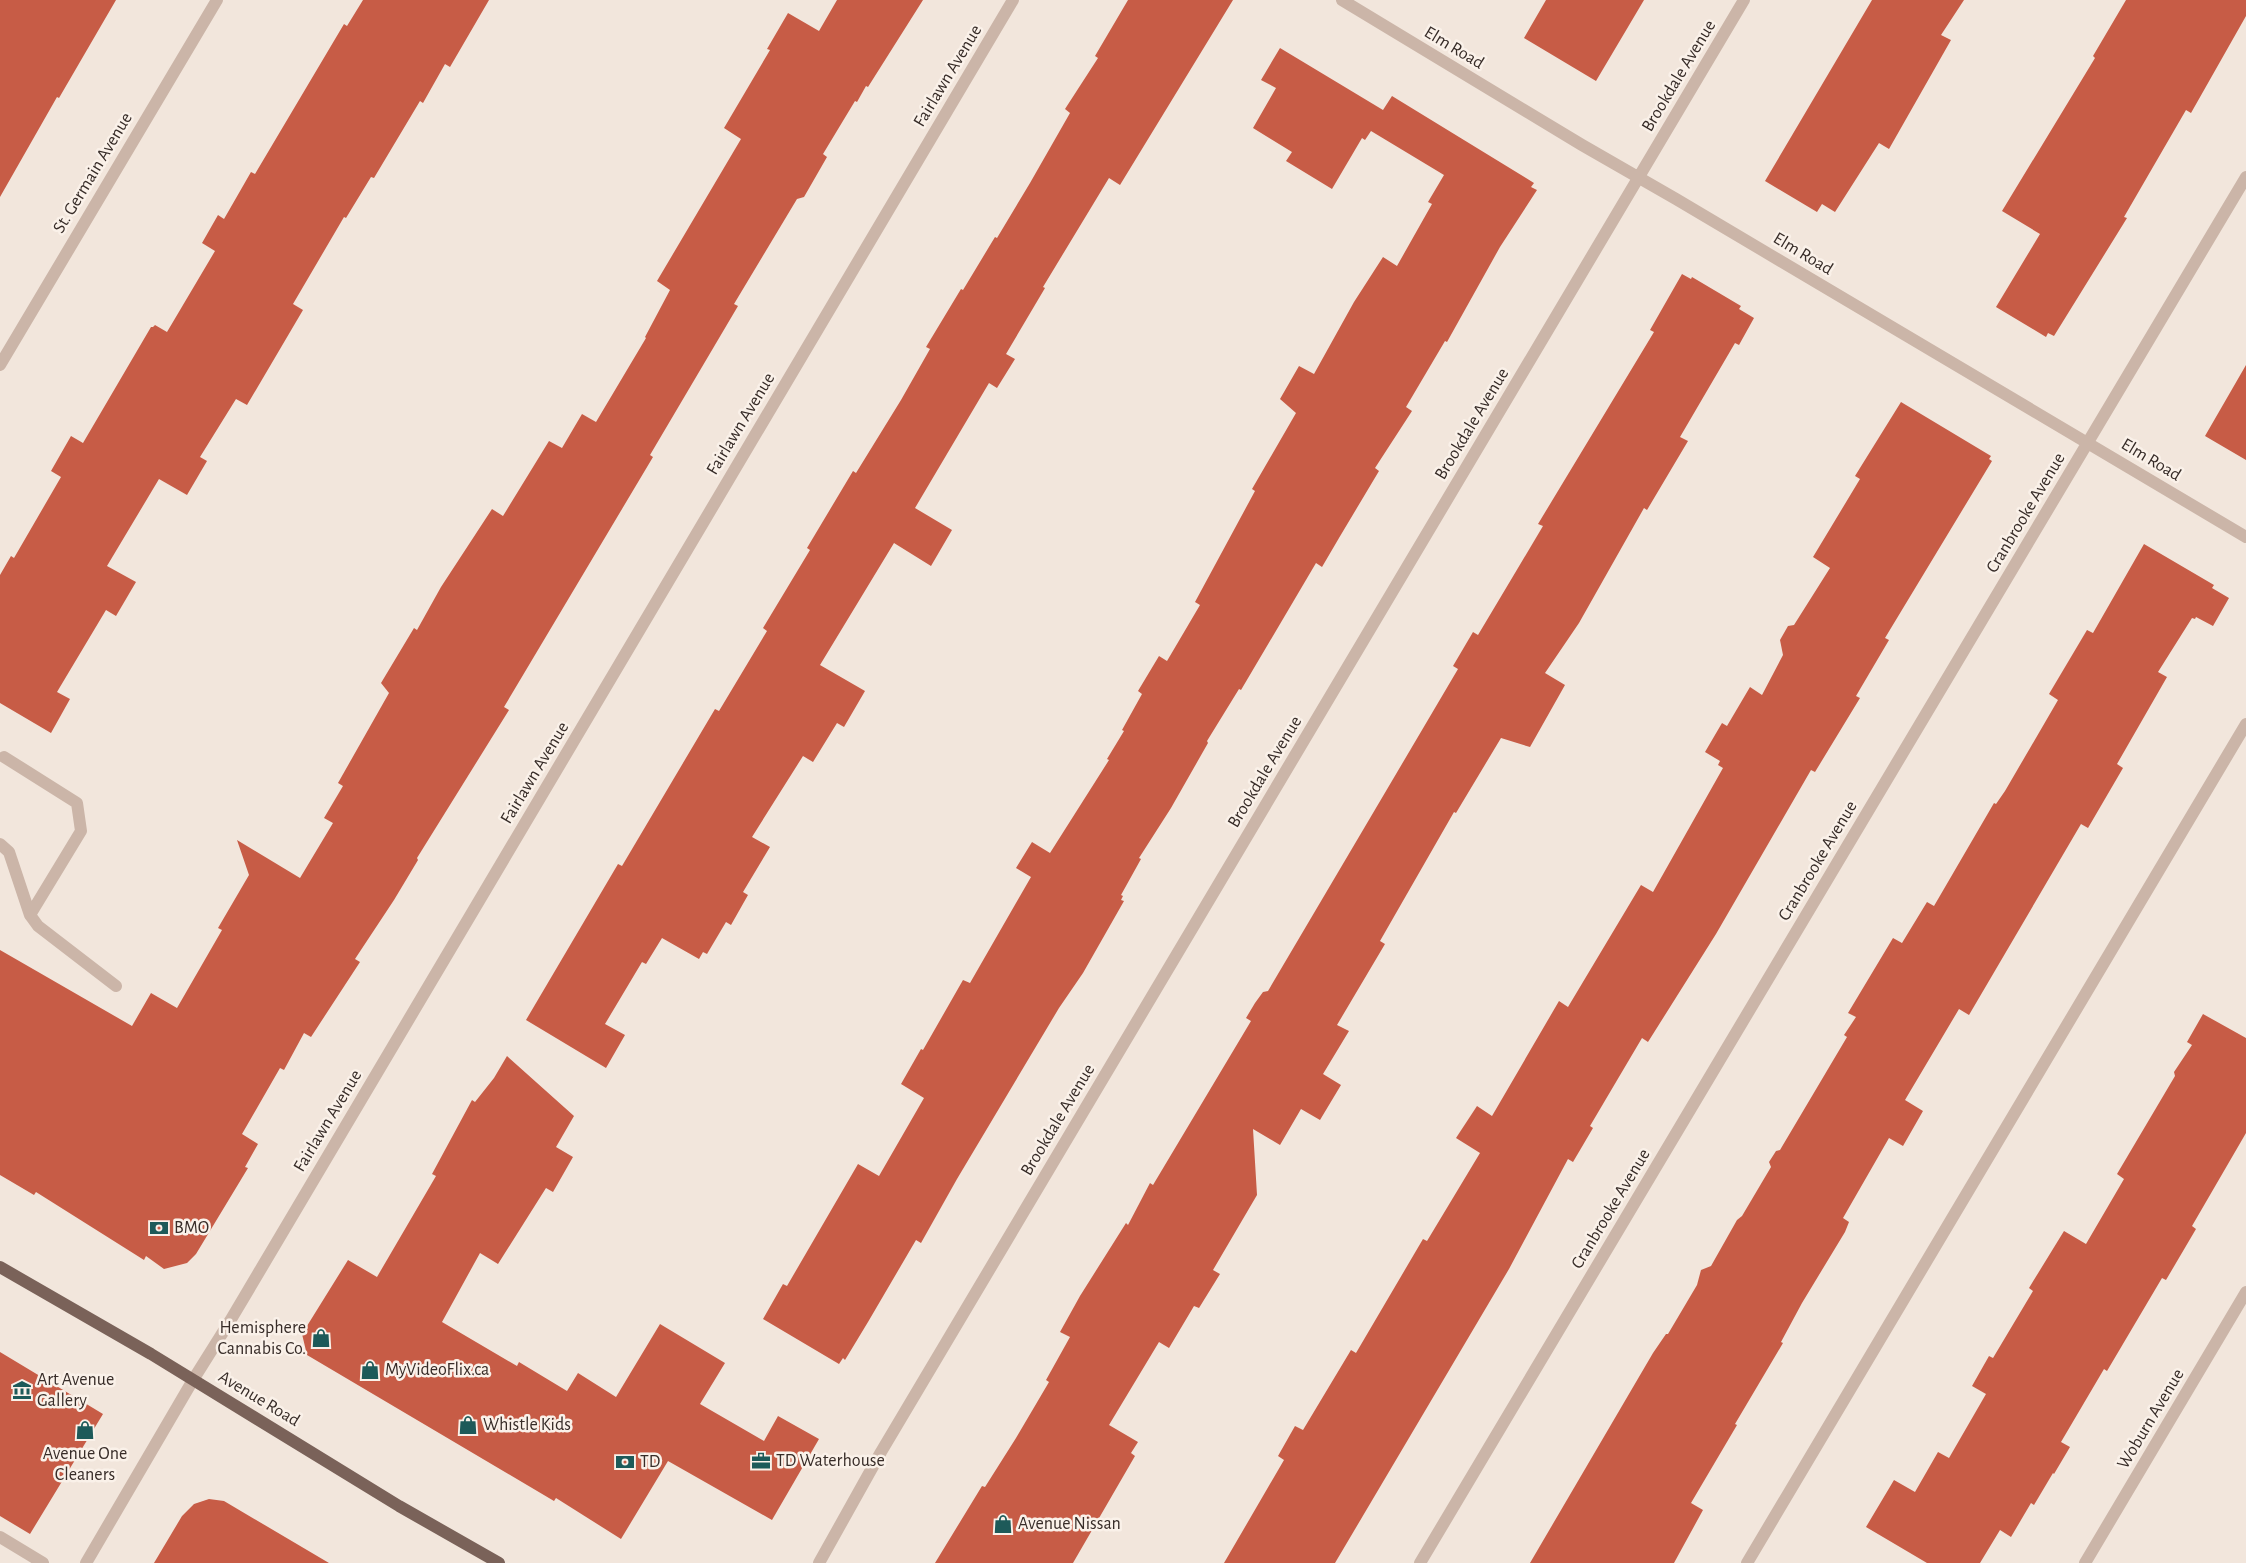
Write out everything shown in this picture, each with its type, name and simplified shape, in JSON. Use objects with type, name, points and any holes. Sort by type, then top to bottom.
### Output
[{"type":"main road","name":"Avenue Road","points":[[0,1267],[193,1380],[399,1506],[499,1563]]},
{"type":"street","name":"St. Germain Avenue","points":[[0,365],[217,0]]},
{"type":"street","name":"Fairlawn Avenue","points":[[86,1563],[1013,0]]},
{"type":"street","name":"Elm Road","points":[[1342,0],[1638,178],[2246,537]]},
{"type":"street","name":"Brookdale Avenue","points":[[819,1563],[891,1435],[1744,0]]},
{"type":"street","name":"Cranbrooke Avenue","points":[[1420,1563],[2246,176]]},
{"type":"street","points":[[1747,1563],[2246,724]]},
{"type":"street","points":[[4,758],[76,803],[78,812],[81,831],[30,914]]},
{"type":"street","points":[[0,844],[9,852],[30,914],[38,926],[116,986]]},
{"type":"street","name":"Woburn Avenue","points":[[2085,1563],[2246,1292]]},
{"type":"street","points":[[0,1537],[43,1563]]},
{"type":"building","points":[[0,0],[116,0],[59,98],[57,97],[0,197]]},
{"type":"building","points":[[363,0],[489,0],[450,67],[445,64],[423,103],[420,101],[374,178],[371,177],[346,218],[344,217],[293,304],[303,310],[247,405],[236,399],[200,457],[207,461],[187,495],[159,479],[107,566],[136,582],[116,616],[106,610],[57,692],[70,699],[51,733],[0,703],[0,575],[11,556],[14,558],[61,477],[51,471],[71,436],[83,443],[151,327],[155,325],[167,332],[215,251],[202,243],[218,215],[224,219],[251,172],[255,174],[344,24],[347,26]]},
{"type":"building","points":[[837,0],[923,0],[868,87],[866,86],[857,102],[855,101],[823,154],[827,157],[804,197],[797,199],[734,304],[738,306],[650,455],[653,457],[504,707],[509,710],[417,858],[418,860],[394,900],[355,959],[360,962],[311,1037],[304,1033],[284,1070],[280,1068],[242,1134],[258,1144],[245,1167],[248,1168],[196,1254],[187,1263],[164,1269],[146,1256],[144,1260],[36,1192],[34,1195],[0,1175],[0,950],[132,1026],[151,993],[177,1008],[222,930],[218,928],[249,875],[237,840],[300,878],[333,823],[324,818],[343,786],[338,783],[389,693],[381,683],[414,628],[417,630],[441,587],[492,509],[503,516],[549,441],[562,448],[582,414],[596,422],[646,338],[670,290],[657,281],[741,139],[724,128],[770,50],[767,49],[788,13],[819,31]]},
{"type":"building","points":[[1128,0],[1233,0],[1120,185],[1109,178],[1043,287],[1045,288],[1006,354],[1015,359],[997,388],[989,383],[915,508],[952,530],[931,566],[894,543],[820,665],[865,691],[844,727],[837,723],[813,762],[803,756],[752,837],[770,847],[743,892],[748,895],[731,925],[726,922],[707,954],[703,952],[699,959],[662,938],[646,964],[642,962],[605,1024],[625,1035],[606,1068],[526,1020],[618,864],[622,866],[715,709],[719,711],[767,631],[763,628],[810,550],[807,548],[853,471],[856,473],[901,400],[930,349],[926,347],[961,289],[963,290],[995,237],[997,238],[1030,183],[1070,113],[1065,109],[1098,58],[1095,56]]},
{"type":"building","points":[[1546,0],[1644,0],[1596,81],[1524,38]]},
{"type":"building","points":[[1872,0],[1964,0],[1941,35],[1951,40],[1889,149],[1879,143],[1835,212],[1822,204],[1817,212],[1765,181]]},
{"type":"building","points":[[2126,0],[2246,0],[2246,16],[2191,113],[2186,110],[2124,217],[2127,218],[2054,336],[2048,333],[2046,337],[1996,307],[2040,234],[2002,211],[2095,58],[2093,56]]},
{"type":"building","points":[[1280,48],[1383,110],[1392,96],[1534,183],[1531,187],[1537,190],[1500,247],[1447,342],[1445,341],[1406,407],[1412,411],[1375,468],[1379,471],[1322,567],[1316,563],[1241,690],[1239,689],[1207,741],[1208,743],[1171,808],[1139,858],[1141,859],[1121,895],[1123,896],[1121,900],[1124,901],[1083,973],[1059,1008],[921,1243],[916,1240],[845,1360],[843,1358],[839,1364],[763,1319],[783,1284],[787,1286],[858,1164],[879,1176],[924,1098],[901,1084],[963,980],[970,983],[1031,877],[1016,868],[1032,842],[1050,853],[1109,760],[1107,759],[1124,731],[1122,730],[1142,694],[1138,691],[1159,656],[1167,661],[1200,605],[1195,602],[1255,491],[1252,489],[1296,413],[1280,399],[1299,366],[1314,374],[1354,302],[1383,257],[1397,266],[1432,204],[1428,202],[1444,175],[1371,131],[1365,140],[1362,138],[1332,189],[1286,161],[1292,152],[1253,128],[1276,88],[1261,80]]},
{"type":"building","points":[[1682,274],[1691,279],[1692,277],[1741,306],[1739,309],[1754,318],[1739,345],[1735,343],[1680,437],[1688,441],[1647,510],[1644,508],[1579,623],[1545,673],[1565,685],[1530,747],[1501,738],[1456,813],[1454,812],[1380,941],[1385,944],[1337,1025],[1349,1031],[1323,1074],[1341,1085],[1320,1120],[1301,1109],[1280,1145],[1253,1129],[1257,1195],[1213,1270],[1220,1274],[1199,1308],[1194,1306],[1169,1348],[1159,1342],[1109,1425],[1138,1442],[1131,1453],[1135,1456],[1073,1563],[935,1563],[982,1486],[985,1487],[1016,1438],[1049,1382],[1046,1380],[1070,1337],[1060,1332],[1080,1296],[1126,1223],[1128,1225],[1150,1183],[1153,1185],[1251,1021],[1246,1018],[1263,992],[1268,991],[1458,669],[1453,666],[1473,632],[1478,635],[1543,526],[1538,524],[1654,332],[1650,330]]},
{"type":"building","points":[[2246,365],[2246,460],[2205,436]]},
{"type":"building","points":[[1901,402],[1991,456],[1989,459],[1992,461],[1885,638],[1889,640],[1856,696],[1860,698],[1815,772],[1811,770],[1716,934],[1648,1042],[1642,1038],[1590,1126],[1593,1128],[1573,1162],[1568,1159],[1509,1269],[1335,1563],[1224,1563],[1284,1460],[1278,1456],[1295,1426],[1303,1430],[1351,1350],[1356,1353],[1423,1239],[1427,1241],[1480,1153],[1456,1138],[1477,1106],[1492,1116],[1559,1001],[1568,1007],[1641,885],[1653,892],[1723,768],[1718,765],[1720,761],[1705,752],[1722,723],[1727,726],[1750,687],[1762,695],[1783,655],[1780,640],[1788,626],[1794,625],[1830,568],[1813,557],[1860,479],[1855,476]]},
{"type":"building","points":[[2144,544],[2214,585],[2212,588],[2229,598],[2213,626],[2196,617],[2195,619],[2192,618],[2158,672],[2167,677],[2117,764],[2123,768],[2088,828],[2081,824],[1969,1015],[1959,1009],[1905,1100],[1923,1111],[1903,1146],[1889,1138],[1843,1218],[1849,1222],[1845,1232],[1802,1303],[1781,1342],[1783,1343],[1691,1503],[1703,1510],[1674,1563],[1530,1563],[1653,1353],[1666,1334],[1668,1334],[1697,1285],[1701,1270],[1711,1266],[1737,1220],[1742,1216],[1771,1167],[1769,1162],[1776,1151],[1780,1150],[1847,1037],[1844,1035],[1856,1017],[1848,1013],[1893,938],[1902,943],[1927,902],[1934,906],[1994,803],[1996,804],[2005,791],[2058,700],[2049,694],[2087,630],[2093,633]]},
{"type":"building","points":[[2203,1014],[2246,1038],[2246,1133],[2192,1226],[2196,1229],[2166,1280],[2162,1278],[2107,1371],[2104,1369],[2061,1442],[2070,1447],[2034,1505],[2031,1503],[2011,1537],[2000,1530],[1980,1563],[1927,1563],[1866,1527],[1894,1480],[1915,1492],[1938,1452],[1949,1458],[1986,1394],[1972,1386],[1989,1356],[1993,1358],[2033,1291],[2029,1288],[2064,1231],[2086,1244],[2124,1179],[2117,1174],[2175,1076],[2174,1072],[2192,1045],[2187,1042]]},
{"type":"building","points":[[507,1056],[574,1116],[556,1147],[573,1157],[553,1192],[546,1188],[498,1264],[480,1253],[442,1322],[517,1366],[519,1362],[567,1391],[578,1373],[616,1397],[660,1324],[725,1363],[700,1404],[764,1441],[778,1416],[819,1439],[772,1520],[668,1461],[621,1539],[556,1498],[554,1501],[307,1355],[302,1334],[348,1260],[377,1277],[436,1176],[432,1174],[472,1100],[475,1102],[494,1078]]},
{"type":"building","points":[[0,1352],[103,1414],[30,1534],[0,1516]]},
{"type":"building","points":[[209,1499],[224,1501],[329,1563],[154,1563],[182,1516],[194,1504]]},
{"type":"place","name":"BMO","points":[[159,1228]]},
{"type":"place","name":"Hemisphere Cannabis Co.","points":[[321,1338]]},
{"type":"place","name":"MyVideoFlix.ca","points":[[370,1370]]},
{"type":"place","name":"Art Avenue Gallery","points":[[22,1390]]},
{"type":"place","name":"Whistle Kids","points":[[468,1425]]},
{"type":"place","name":"Avenue One Cleaners","points":[[85,1430]]},
{"type":"place","name":"TD Waterhouse","points":[[761,1461]]},
{"type":"place","name":"TD","points":[[625,1462]]},
{"type":"place","name":"Avenue Nissan","points":[[1003,1524]]}]
